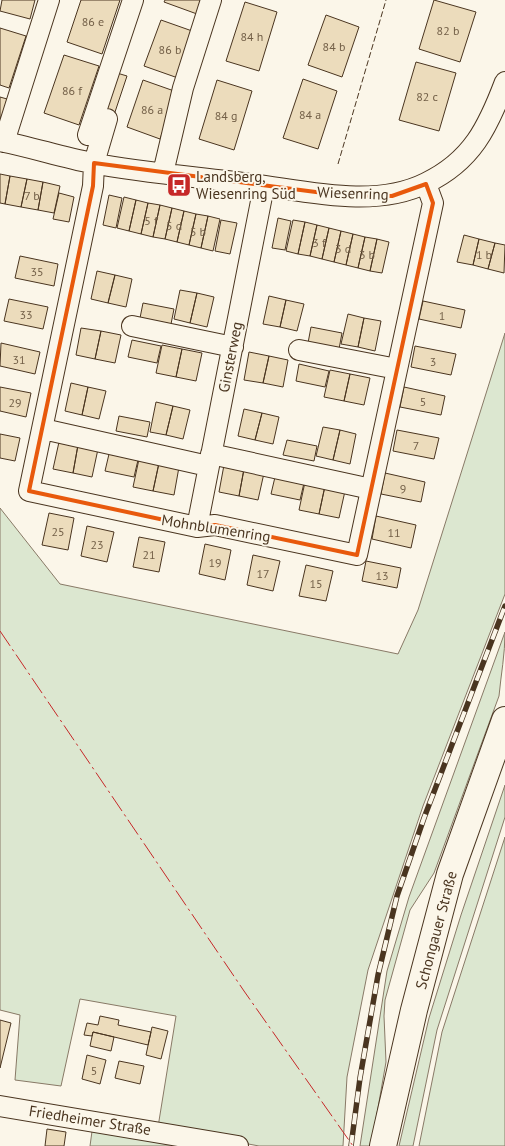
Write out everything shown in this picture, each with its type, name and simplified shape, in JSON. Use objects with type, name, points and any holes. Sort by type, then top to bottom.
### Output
[{"type":"main road","name":"Schongauer Straße","points":[[383,1146],[414,1010],[450,874],[505,720]]},
{"type":"street","points":[[2,141],[49,0]]},
{"type":"street","points":[[87,162],[133,0]]},
{"type":"street","points":[[163,173],[184,88],[211,0]]},
{"type":"street","name":"Wiesenring","points":[[2,141],[87,162],[163,173],[339,195],[392,196],[426,184],[456,165],[475,145],[492,115],[505,82]]},
{"type":"street","points":[[87,162],[106,119]]},
{"type":"street","name":"Mohnblumenring","points":[[87,162],[93,186],[29,491],[197,527],[214,525],[357,555],[433,203],[426,184]]},
{"type":"street","name":"Ginsterweg","points":[[197,527],[264,186]]},
{"type":"street","points":[[132,326],[233,347]]},
{"type":"street","points":[[299,350],[397,369]]},
{"type":"street","points":[[43,429],[371,489]]},
{"type":"street","name":"Friedheimer Straße","points":[[0,1106],[238,1146]]},
{"type":"highlighted area","points":[[94,163],[339,195],[392,196],[426,184],[433,203],[357,555],[215,525],[197,527],[29,491],[93,186]]},
{"type":"green space","points":[[505,333],[505,594],[423,806],[368,970],[347,1077],[343,1146],[259,1146],[158,1127],[176,1016],[80,999],[61,1086],[15,1080],[20,1015],[0,1010],[0,508],[60,584],[398,654],[418,610]]},
{"type":"green space","points":[[505,632],[499,696],[434,873],[410,910],[385,1000],[386,1062],[372,1142],[371,1146],[360,1146],[387,971],[409,897]]},
{"type":"green space","points":[[505,785],[505,817],[437,1030],[413,1146],[399,1146],[429,1018],[461,915]]},
{"type":"green space","points":[[505,837],[505,1146],[419,1146],[442,1032]]},
{"type":"green space","points":[[93,1124],[217,1146],[90,1146]]},
{"type":"building","points":[[2,0],[35,0],[30,19],[0,11]]},
{"type":"building","points":[[81,0],[120,0],[102,54],[67,42]]},
{"type":"building","points":[[165,0],[202,0],[197,14],[164,2]]},
{"type":"building","points":[[434,0],[476,12],[460,62],[419,49]]},
{"type":"building","points":[[245,2],[277,12],[259,71],[226,61]]},
{"type":"building","points":[[326,15],[359,27],[342,77],[308,65]]},
{"type":"building","points":[[161,20],[195,32],[178,78],[144,66]]},
{"type":"building","points":[[0,28],[26,36],[9,88],[0,85]]},
{"type":"building","points":[[64,55],[99,66],[79,125],[44,113]]},
{"type":"building","points":[[416,62],[456,73],[439,131],[399,120]]},
{"type":"building","points":[[117,73],[127,76],[112,121],[102,117]]},
{"type":"building","points":[[303,79],[337,91],[318,149],[283,138]]},
{"type":"building","points":[[143,80],[177,92],[160,139],[127,127]]},
{"type":"building","points":[[217,80],[252,91],[234,150],[199,139]]},
{"type":"building","points":[[0,97],[7,99],[2,118],[0,117]]},
{"type":"building","points":[[0,174],[10,176],[5,204],[0,203]]},
{"type":"building","points":[[10,176],[27,179],[21,207],[5,204]]},
{"type":"building","points":[[27,179],[43,182],[38,210],[21,207]]},
{"type":"building","points":[[43,182],[60,186],[54,213],[38,210]]},
{"type":"building","points":[[59,193],[74,197],[69,222],[53,219]]},
{"type":"building","points":[[109,195],[122,198],[116,228],[103,225]]},
{"type":"building","points":[[124,197],[136,200],[129,231],[117,228]]},
{"type":"building","points":[[136,200],[148,203],[141,234],[129,231]]},
{"type":"building","points":[[148,203],[160,205],[153,237],[141,234]]},
{"type":"building","points":[[160,205],[172,208],[165,239],[153,237]]},
{"type":"building","points":[[172,208],[184,211],[177,242],[165,239]]},
{"type":"building","points":[[184,211],[196,214],[189,245],[177,242]]},
{"type":"building","points":[[196,214],[208,216],[201,248],[189,245]]},
{"type":"building","points":[[208,216],[220,219],[213,251],[201,248]]},
{"type":"building","points":[[278,218],[291,221],[285,250],[272,248]]},
{"type":"building","points":[[221,220],[237,223],[230,254],[215,251]]},
{"type":"building","points":[[293,220],[305,222],[298,254],[286,251]]},
{"type":"building","points":[[305,222],[317,225],[310,256],[298,254]]},
{"type":"building","points":[[317,225],[329,228],[322,259],[310,256]]},
{"type":"building","points":[[329,228],[341,231],[334,262],[322,259]]},
{"type":"building","points":[[341,231],[353,234],[346,265],[334,262]]},
{"type":"building","points":[[353,234],[365,237],[358,268],[346,265]]},
{"type":"building","points":[[464,235],[479,239],[473,265],[457,262]]},
{"type":"building","points":[[365,237],[377,239],[370,271],[358,268]]},
{"type":"building","points":[[377,239],[389,242],[382,273],[370,271]]},
{"type":"building","points":[[479,239],[495,243],[488,269],[473,265]]},
{"type":"building","points":[[495,243],[505,245],[504,273],[488,269]]},
{"type":"building","points":[[20,256],[58,264],[54,286],[15,278]]},
{"type":"building","points":[[97,271],[115,275],[108,303],[91,299]]},
{"type":"building","points":[[115,275],[132,279],[126,307],[108,303]]},
{"type":"building","points":[[180,290],[197,293],[190,323],[174,319]]},
{"type":"building","points":[[197,293],[214,297],[207,327],[190,323]]},
{"type":"building","points":[[269,296],[286,300],[280,327],[263,324]]},
{"type":"building","points":[[9,299],[48,307],[43,329],[4,321]]},
{"type":"building","points":[[286,300],[304,304],[297,331],[280,327]]},
{"type":"building","points":[[423,301],[465,310],[461,328],[419,319]]},
{"type":"building","points":[[143,303],[174,309],[171,324],[140,318]]},
{"type":"building","points":[[348,314],[364,318],[358,347],[341,344]]},
{"type":"building","points":[[364,318],[381,321],[375,351],[358,347]]},
{"type":"building","points":[[311,327],[342,333],[339,349],[308,343]]},
{"type":"building","points":[[81,328],[101,331],[95,359],[76,355]]},
{"type":"building","points":[[101,331],[121,335],[115,363],[95,359]]},
{"type":"building","points":[[132,340],[161,346],[157,363],[128,357]]},
{"type":"building","points":[[1,343],[40,352],[35,374],[0,366]]},
{"type":"building","points":[[162,345],[182,349],[176,377],[156,373]]},
{"type":"building","points":[[415,346],[456,354],[451,375],[411,367]]},
{"type":"building","points":[[182,349],[202,353],[196,381],[176,377]]},
{"type":"building","points":[[249,352],[269,356],[263,383],[244,380]]},
{"type":"building","points":[[269,356],[288,360],[283,387],[263,383]]},
{"type":"building","points":[[299,364],[329,371],[325,387],[296,381]]},
{"type":"building","points":[[330,370],[350,374],[344,401],[324,397]]},
{"type":"building","points":[[350,374],[370,378],[364,405],[344,401]]},
{"type":"building","points":[[71,383],[88,387],[82,415],[65,411]]},
{"type":"building","points":[[0,387],[31,393],[26,417],[0,411]]},
{"type":"building","points":[[88,387],[106,391],[99,419],[82,415]]},
{"type":"building","points":[[404,387],[445,396],[441,415],[400,407]]},
{"type":"building","points":[[156,402],[173,406],[166,435],[150,432]]},
{"type":"building","points":[[173,406],[190,410],[183,439],[166,435]]},
{"type":"building","points":[[244,409],[262,413],[255,440],[238,436]]},
{"type":"building","points":[[262,413],[279,417],[273,444],[255,440]]},
{"type":"building","points":[[119,416],[150,422],[147,437],[116,431]]},
{"type":"building","points":[[323,427],[340,430],[333,460],[316,456]]},
{"type":"building","points":[[340,430],[356,434],[350,464],[333,460]]},
{"type":"building","points":[[397,430],[439,438],[434,459],[393,451]]},
{"type":"building","points":[[0,434],[20,438],[15,461],[0,458]]},
{"type":"building","points":[[287,440],[317,446],[314,461],[283,455]]},
{"type":"building","points":[[59,442],[78,445],[73,473],[53,469]]},
{"type":"building","points":[[78,445],[98,449],[92,477],[73,473]]},
{"type":"building","points":[[109,454],[138,460],[134,477],[105,471]]},
{"type":"building","points":[[139,459],[159,463],[153,491],[133,487]]},
{"type":"building","points":[[159,463],[179,467],[174,495],[153,491]]},
{"type":"building","points":[[224,465],[244,469],[239,496],[219,492]]},
{"type":"building","points":[[244,469],[264,473],[258,500],[239,496]]},
{"type":"building","points":[[385,473],[425,482],[421,502],[381,494]]},
{"type":"building","points":[[275,477],[304,483],[300,500],[271,494]]},
{"type":"building","points":[[305,482],[325,486],[319,514],[299,510]]},
{"type":"building","points":[[325,486],[345,491],[339,518],[319,514]]},
{"type":"building","points":[[49,513],[74,518],[68,550],[42,545]]},
{"type":"building","points":[[376,516],[416,525],[411,548],[372,539]]},
{"type":"building","points":[[87,526],[114,532],[107,562],[81,556]]},
{"type":"building","points":[[139,537],[165,542],[159,572],[133,567]]},
{"type":"building","points":[[205,544],[231,550],[225,580],[199,574]]},
{"type":"building","points":[[253,555],[280,561],[273,591],[247,585]]},
{"type":"building","points":[[366,561],[401,568],[397,588],[362,581]]},
{"type":"building","points":[[306,565],[333,571],[326,601],[299,596]]},
{"type":"building","points":[[100,1016],[119,1020],[118,1025],[151,1032],[148,1045],[93,1032],[92,1036],[84,1035],[87,1023],[98,1025]]},
{"type":"building","points":[[0,1020],[11,1023],[0,1068]]},
{"type":"building","points":[[152,1027],[168,1031],[161,1059],[146,1055]]},
{"type":"building","points":[[93,1032],[114,1037],[111,1051],[90,1046]]},
{"type":"building","points":[[87,1055],[106,1060],[100,1084],[82,1079]]},
{"type":"building","points":[[119,1061],[144,1066],[140,1084],[115,1078]]},
{"type":"building","points":[[47,1129],[66,1132],[64,1146],[45,1146]]},
{"type":"railway","points":[[351,1146],[360,1078],[378,975],[397,896],[424,818],[505,606]]},
{"type":"fence","points":[[338,164],[386,0]]},
{"type":"power","points":[[0,631],[244,991],[353,1146]]},
{"type":"place","name":"Landsberg, Wiesenring Süd","points":[[179,185]]}]
